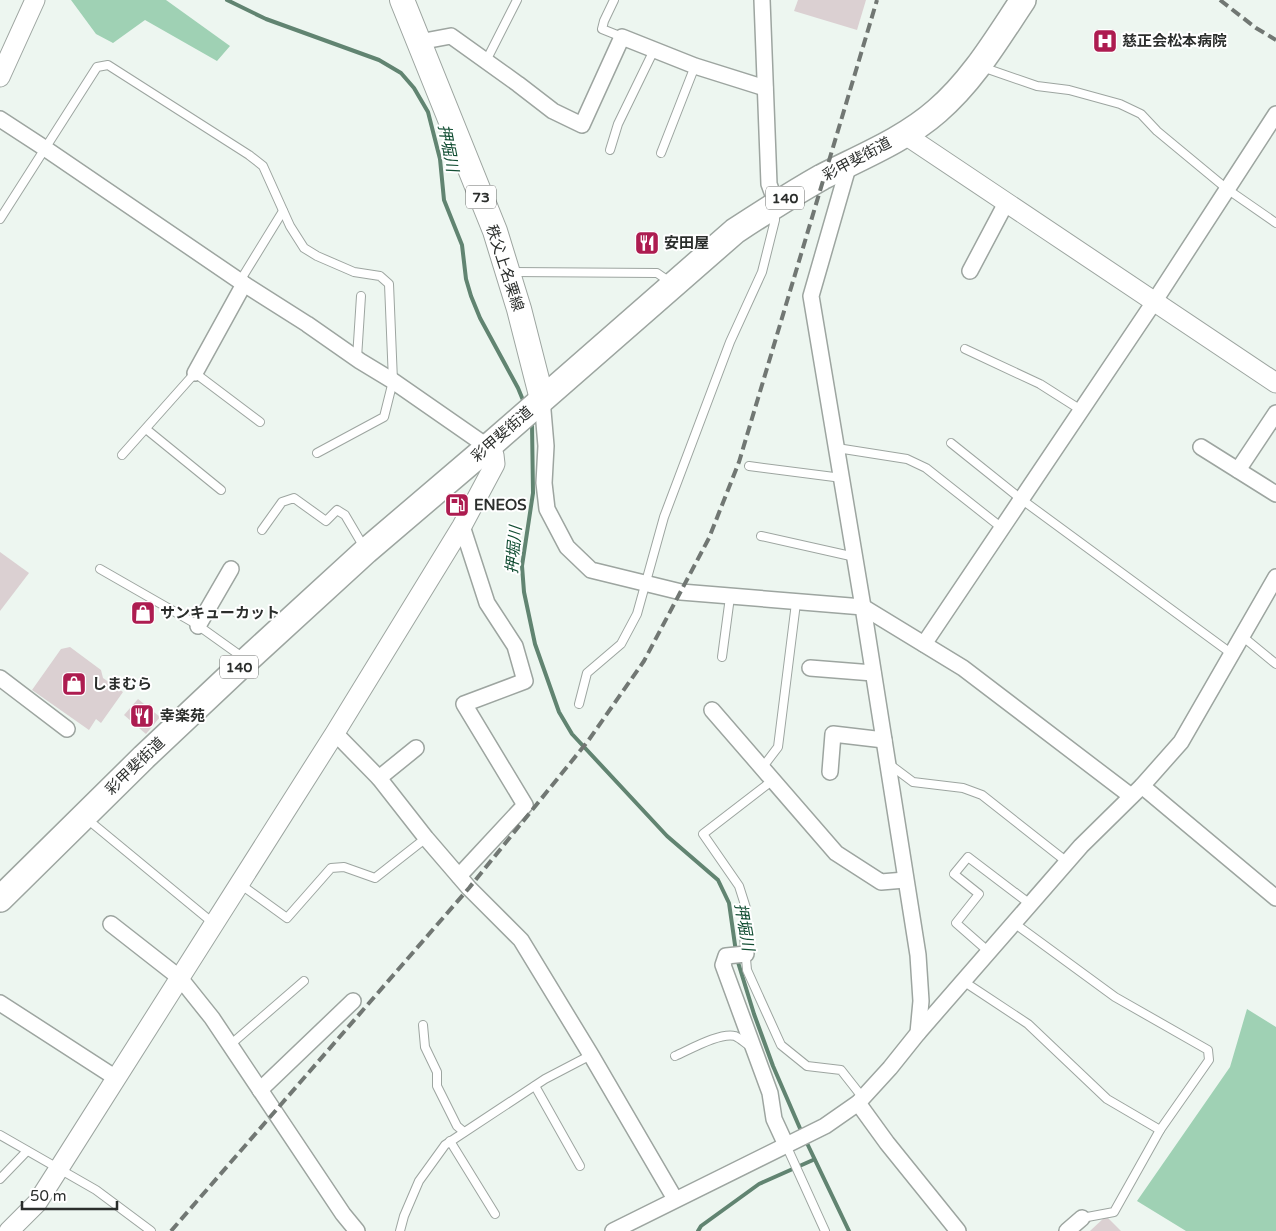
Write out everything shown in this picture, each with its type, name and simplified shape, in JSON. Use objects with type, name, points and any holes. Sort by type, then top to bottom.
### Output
[{"type":"highway","name":"彩甲斐街道","points":[[0,899],[247,660],[366,550],[496,440],[735,232],[776,203],[904,134],[936,112],[960,89],[979,66],[1023,0]]},
{"type":"main road","name":"秩父上名栗線","points":[[402,0],[495,231],[519,310],[537,404]]},
{"type":"street","points":[[0,78],[35,0]]},
{"type":"street","points":[[762,0],[769,184],[776,203]]},
{"type":"street","points":[[419,42],[451,36],[552,111],[582,125],[622,37],[695,66],[766,88]]},
{"type":"street","points":[[924,644],[1154,302],[1276,114]]},
{"type":"street","points":[[0,120],[46,148],[357,359],[496,440],[494,455],[496,464],[462,526],[335,733],[37,1203],[9,1231]]},
{"type":"street","points":[[904,134],[1276,383]]},
{"type":"street","points":[[849,164],[810,296],[855,557],[918,955],[921,1001],[918,1033]]},
{"type":"street","points":[[970,271],[1006,202]]},
{"type":"street","points":[[195,373],[242,282]]},
{"type":"street","points":[[537,404],[546,446],[544,484],[547,508],[567,547],[591,570],[681,592],[863,608],[963,668],[1136,791],[1276,898]]},
{"type":"street","points":[[1238,470],[1276,413]]},
{"type":"street","points":[[1201,447],[1276,494]]},
{"type":"street","points":[[459,876],[525,805],[464,704],[526,681],[515,646],[487,603],[462,526]]},
{"type":"street","points":[[198,626],[231,569]]},
{"type":"street","points":[[612,1231],[825,1126],[860,1100],[890,1068],[918,1033],[1067,862],[1181,742],[1276,577]]},
{"type":"street","points":[[810,668],[873,673]]},
{"type":"street","points":[[0,678],[67,729]]},
{"type":"street","points":[[712,710],[836,853],[882,882],[905,880]]},
{"type":"street","points":[[335,733],[379,778],[426,838],[459,876],[521,940],[591,1054],[675,1200]]},
{"type":"street","points":[[830,772],[833,734],[884,740]]},
{"type":"street","points":[[379,778],[416,748]]},
{"type":"street","points":[[111,924],[180,978],[212,1018],[343,1214],[357,1231]]},
{"type":"street","points":[[745,954],[726,956],[724,965],[770,1092],[774,1119],[786,1145]]},
{"type":"street","points":[[260,1090],[353,1001]]},
{"type":"street","points":[[0,1003],[116,1078]]},
{"type":"street","points":[[860,1100],[887,1143],[958,1231]]},
{"type":"street","points":[[1067,1231],[1082,1218]]},
{"type":"lane","points":[[486,61],[517,0]]},
{"type":"lane","points":[[614,0],[602,29],[622,37]]},
{"type":"lane","points":[[610,150],[618,124],[654,50]]},
{"type":"lane","points":[[0,219],[98,67],[108,65],[249,155],[263,166],[290,226],[304,248],[317,256],[354,272],[380,276],[389,284],[394,381],[384,417],[317,453]]},
{"type":"lane","points":[[660,153],[695,66]]},
{"type":"lane","points":[[979,66],[1037,86],[1069,90],[1120,104],[1141,114],[1158,131],[1227,189],[1276,224]]},
{"type":"lane","points":[[579,704],[587,673],[621,644],[637,614],[664,517],[730,342],[762,272],[775,220],[776,203]]},
{"type":"lane","points":[[242,282],[284,211]]},
{"type":"lane","points":[[507,272],[658,273],[674,284]]},
{"type":"lane","points":[[357,359],[361,296]]},
{"type":"lane","points":[[965,349],[1040,384],[1081,410]]},
{"type":"lane","points":[[122,455],[195,373],[260,422]]},
{"type":"lane","points":[[146,429],[220,490]]},
{"type":"lane","points":[[951,443],[1021,499],[1232,654]]},
{"type":"lane","points":[[837,448],[906,459],[926,468],[1002,528]]},
{"type":"lane","points":[[749,466],[842,478]]},
{"type":"lane","points":[[262,530],[282,502],[294,498],[326,521],[337,510],[345,515],[366,550]]},
{"type":"lane","points":[[761,536],[855,557]]},
{"type":"lane","points":[[100,569],[198,626],[247,660]]},
{"type":"lane","points":[[722,657],[730,597]]},
{"type":"lane","points":[[762,768],[778,747],[796,603]]},
{"type":"lane","points":[[1242,636],[1276,664]]},
{"type":"lane","points":[[887,763],[912,782],[963,788],[982,795],[1067,862]]},
{"type":"lane","points":[[773,780],[702,834],[739,886],[746,908],[744,936],[747,970],[780,1045],[807,1066],[841,1070],[860,1100]]},
{"type":"lane","points":[[84,816],[215,924]]},
{"type":"lane","points":[[240,884],[287,918],[332,868],[344,867],[376,878],[426,838]]},
{"type":"lane","points":[[989,952],[956,923],[979,894],[954,874],[968,856],[1030,904]]},
{"type":"lane","points":[[1014,923],[1115,997],[1208,1050],[1209,1060],[1160,1130],[1114,1212],[1082,1218]]},
{"type":"lane","points":[[230,1045],[304,980]]},
{"type":"lane","points":[[963,981],[1028,1024],[1107,1099],[1160,1130]]},
{"type":"lane","points":[[423,1025],[425,1047],[437,1072],[437,1086],[457,1126],[464,1132]]},
{"type":"lane","points":[[676,1056],[726,1036],[735,1036],[754,1049]]},
{"type":"lane","points":[[400,1231],[404,1216],[419,1181],[445,1145],[545,1079],[591,1054]]},
{"type":"lane","points":[[535,1086],[580,1166]]},
{"type":"lane","points":[[0,1135],[58,1170],[96,1190],[151,1231]]},
{"type":"lane","points":[[450,1141],[495,1214]]},
{"type":"lane","points":[[786,1145],[825,1231]]},
{"type":"lane","points":[[0,1179],[27,1151]]},
{"type":"green space","points":[[71,0],[166,0],[230,46],[217,61],[145,20],[113,43],[96,34]]},
{"type":"green space","points":[[1247,1009],[1276,1027],[1276,1231],[1186,1231],[1137,1201],[1230,1067]]},
{"type":"building","points":[[798,0],[866,0],[857,30],[794,11]]},
{"type":"building","points":[[0,552],[29,573],[0,611]]},
{"type":"building","name":"サンキューカット","points":[[141,602],[154,611],[145,624],[132,615]]},
{"type":"building","name":"しまむら","points":[[70,647],[101,670],[103,678],[123,692],[101,723],[96,719],[89,730],[32,690],[61,649]]},
{"type":"building","name":"幸楽苑","points":[[138,699],[160,717],[146,734],[124,715]]},
{"type":"building","points":[[1106,1216],[1121,1231],[1090,1231]]},
{"type":"waterway","name":"押堀川","points":[[227,0],[266,19],[379,60],[401,73],[414,88],[428,112],[440,159],[444,200],[462,245],[466,279],[471,296],[480,318],[518,388],[525,405]]},
{"type":"waterway","name":"押堀川","points":[[531,420],[533,493],[522,566],[524,592],[535,644],[559,712],[572,734],[667,836],[718,880],[729,903],[736,952]]},
{"type":"waterway","name":"押堀川","points":[[737,959],[773,1066],[802,1133]]},
{"type":"waterway","points":[[805,1139],[849,1231]]},
{"type":"waterway","points":[[698,1231],[701,1226],[759,1184],[813,1160]]},
{"type":"railway","points":[[171,1231],[469,888],[588,741],[644,661],[709,538],[739,462],[877,0]]},
{"type":"railway","points":[[1220,0],[1256,28],[1276,40]]},
{"type":"place","name":"慈正会松本病院","points":[[1105,41]]},
{"type":"place","name":"安田屋","points":[[647,243]]},
{"type":"place","name":"ENEOS","points":[[457,505]]},
{"type":"place","name":"サンキューカット","points":[[143,613]]},
{"type":"place","name":"しまむら","points":[[74,684]]},
{"type":"place","name":"幸楽苑","points":[[142,716]]}]
